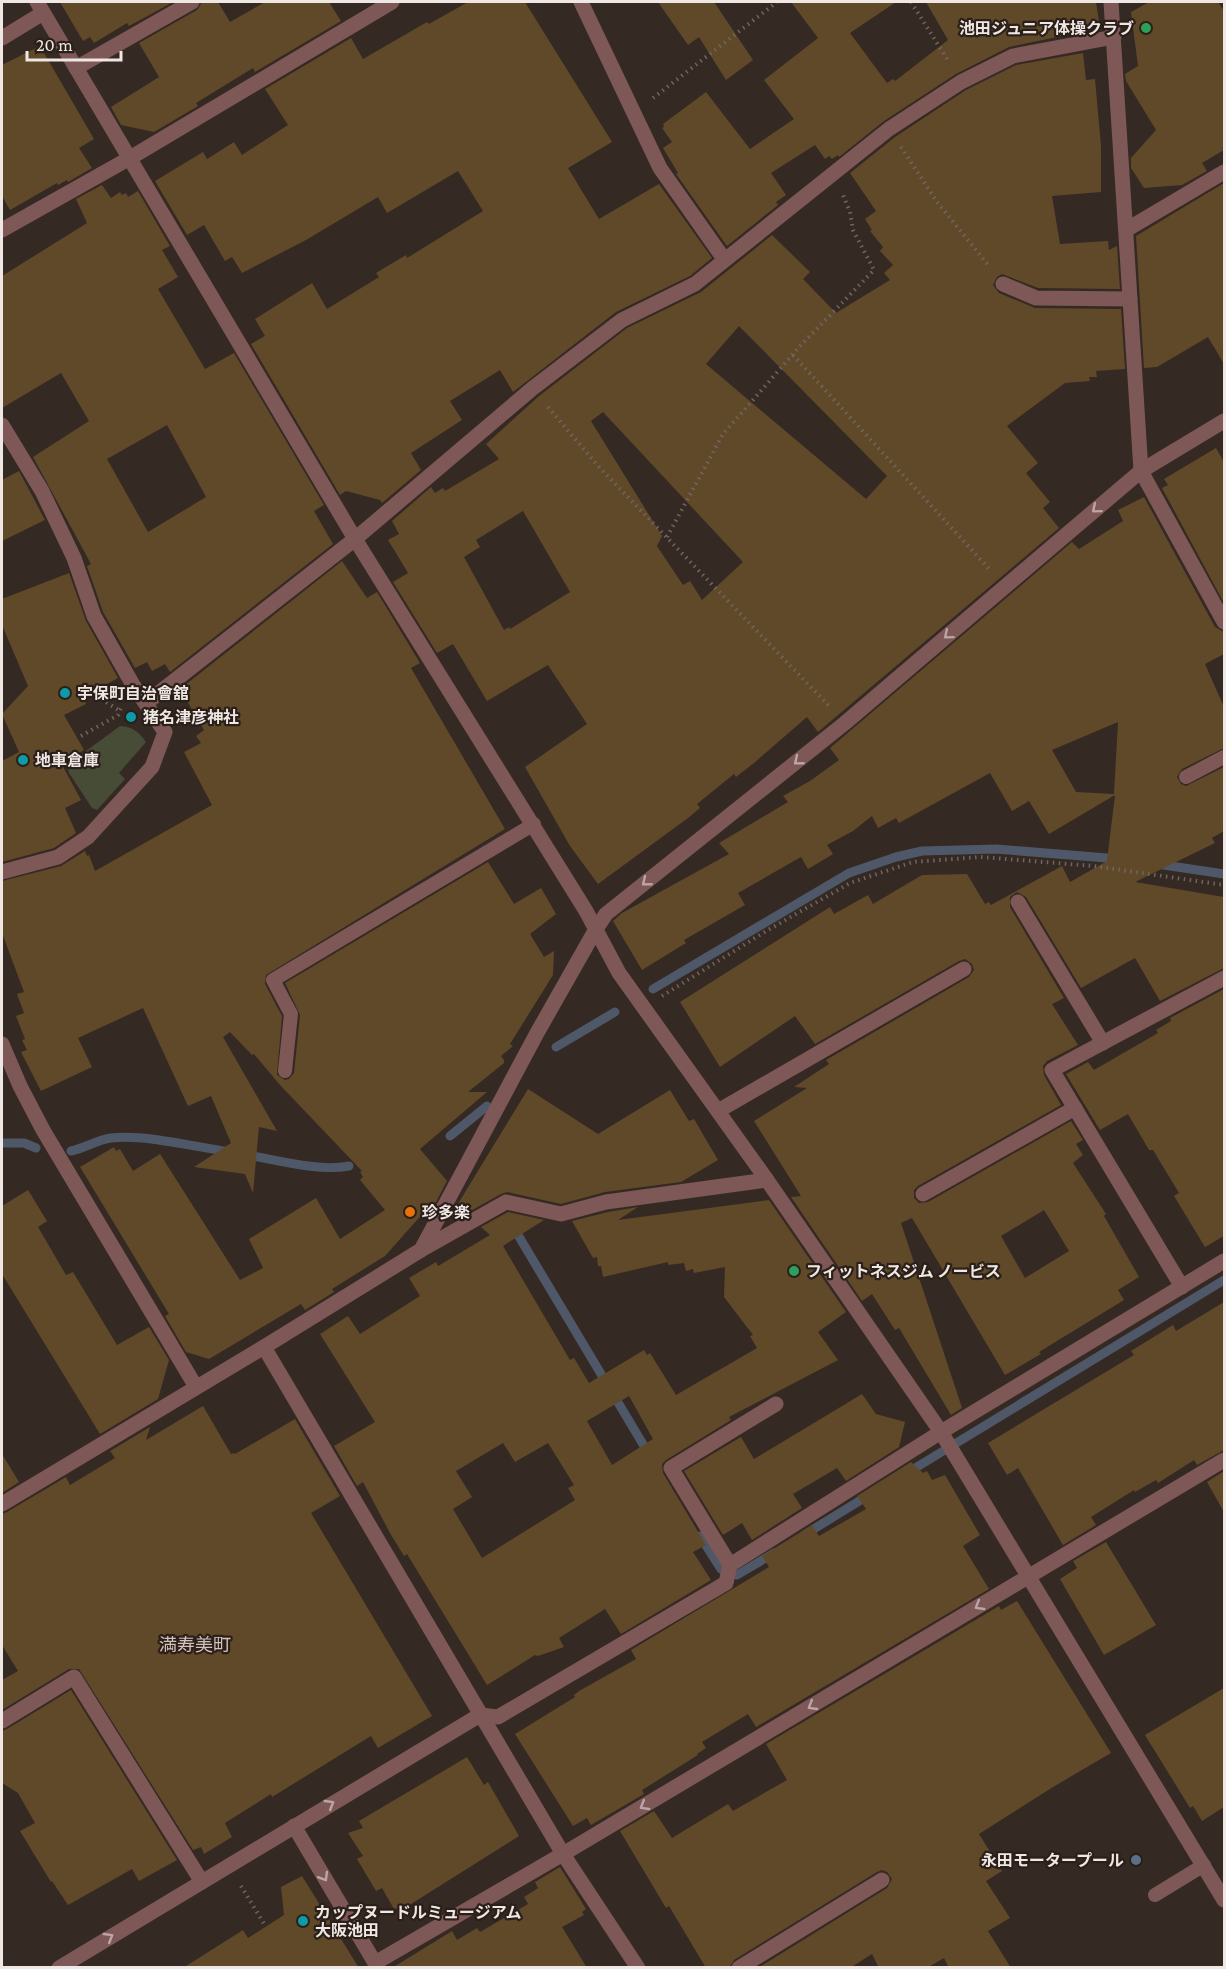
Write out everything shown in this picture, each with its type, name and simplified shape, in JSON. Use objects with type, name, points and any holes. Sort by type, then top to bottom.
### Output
[{"type":"street","points":[[76,68],[192,2]]},
{"type":"street","points":[[2,230],[130,158],[392,2]]},
{"type":"street","points":[[581,2],[660,168],[724,259]]},
{"type":"street","points":[[1112,2],[1141,471],[1224,622]]},
{"type":"street","points":[[2,38],[40,7],[355,539],[534,824],[596,929],[619,973],[767,1180],[941,1432],[1224,1899]]},
{"type":"street","points":[[146,703],[355,539],[532,388],[621,320],[695,284],[889,129],[961,82],[1013,56],[1114,38]]},
{"type":"street","points":[[1126,230],[1224,172]]},
{"type":"street","points":[[1003,284],[1036,298],[1130,299]]},
{"type":"street","points":[[421,1250],[537,1033],[606,915],[845,723],[1141,471],[1224,421]]},
{"type":"street","points":[[2,426],[46,501],[74,558],[94,616],[165,732],[152,767],[88,837],[58,857],[2,872]]},
{"type":"street","points":[[1017,902],[1103,1042]]},
{"type":"street","points":[[718,1111],[964,969]]},
{"type":"street","points":[[1182,1287],[1052,1070],[1224,978]]},
{"type":"street","points":[[2,1044],[20,1086],[43,1130],[196,1387]]},
{"type":"street","points":[[923,1194],[1076,1108]]},
{"type":"street","points":[[2,1504],[421,1250],[506,1202],[561,1214],[606,1202],[767,1180]]},
{"type":"street","points":[[730,1565],[941,1432],[1224,1261]]},
{"type":"street","points":[[264,1347],[563,1854],[638,1968]]},
{"type":"street","points":[[59,1968],[480,1715],[498,1717],[726,1583],[730,1565],[672,1468],[776,1404]]},
{"type":"street","points":[[294,1826],[377,1965],[1224,1460]]},
{"type":"street","points":[[2,1721],[74,1677],[202,1882]]},
{"type":"street","points":[[739,1968],[882,1880]]},
{"type":"lane","points":[[1186,777],[1224,757]]},
{"type":"lane","points":[[285,1071],[291,1014],[273,980],[534,824]]},
{"type":"lane","points":[[1155,1895],[1204,1865]]},
{"type":"path","points":[[633,113],[777,2]]},
{"type":"path","points":[[911,2],[961,82]]},
{"type":"path","points":[[889,129],[937,202],[1003,284]]},
{"type":"path","points":[[667,537],[723,434],[792,355],[874,270],[853,230],[850,212],[834,172]]},
{"type":"path","points":[[792,355],[1005,587]]},
{"type":"path","points":[[532,388],[598,466],[845,723]]},
{"type":"path","points":[[96,696],[120,711]]},
{"type":"path","points":[[81,736],[118,715],[124,704]]},
{"type":"path","points":[[644,1008],[763,933],[850,883],[913,862],[981,857],[1083,865],[1224,885]]},
{"type":"path","points":[[229,1866],[266,1927]]},
{"type":"green space","points":[[120,726],[135,731],[146,742],[119,773],[125,779],[97,810],[92,808],[69,773],[67,765]]},
{"type":"building","points":[[60,2],[173,2],[129,26],[127,23],[94,43],[90,37],[83,41]]},
{"type":"building","points":[[202,2],[218,2],[230,22],[265,2],[329,2],[341,21],[255,72],[253,68],[196,103],[198,106],[154,132],[121,125],[111,107],[159,77],[139,43],[197,10]]},
{"type":"building","points":[[468,2],[525,2],[612,142],[568,168],[599,219],[659,184],[712,258],[690,276],[616,312],[513,392],[500,370],[450,401],[462,420],[411,453],[421,470],[382,503],[380,500],[346,491],[340,495],[251,344],[265,336],[255,319],[312,283],[327,309],[379,277],[376,273],[406,255],[407,258],[483,211],[458,171],[387,213],[378,197],[306,240],[242,273],[232,257],[225,261],[204,225],[187,235],[155,181],[203,152],[207,159],[234,142],[242,155],[288,125],[265,89],[351,38],[363,59],[427,22],[429,24]]},
{"type":"building","points":[[658,2],[714,2],[753,60],[726,80],[699,37],[688,45]]},
{"type":"building","points":[[791,2],[896,2],[850,33],[887,83],[893,79],[895,81],[948,40],[926,2],[1096,2],[1100,28],[1009,47],[956,74],[884,121],[839,157],[838,155],[832,159],[829,156],[825,159],[815,145],[771,173],[786,195],[776,202],[778,205],[727,246],[676,174],[678,173],[663,148],[672,142],[662,128],[663,124],[706,92],[750,149],[794,119],[764,80],[818,38]]},
{"type":"building","points":[[1149,2],[1218,2],[1224,11],[1224,150],[1202,163],[1207,171],[1182,185],[1144,188],[1131,168],[1131,158],[1156,130],[1126,81],[1125,74],[1138,66],[1131,12]]},
{"type":"building","points":[[40,46],[94,139],[79,148],[92,168],[68,182],[67,180],[58,185],[57,183],[10,210],[2,196],[2,65]]},
{"type":"building","points":[[1083,53],[1086,80],[1095,79],[1101,146],[1101,192],[1052,196],[1060,244],[1108,241],[1109,250],[1117,246],[1120,289],[1038,288],[1002,274],[997,277],[993,285],[999,293],[1035,308],[1121,309],[1125,369],[1096,371],[1097,377],[1089,377],[1090,381],[1065,383],[1007,426],[1038,463],[1026,473],[1050,502],[1043,508],[1059,528],[818,732],[807,717],[754,763],[736,777],[734,774],[697,804],[700,808],[688,818],[598,884],[570,846],[525,767],[587,724],[548,665],[487,701],[453,644],[437,653],[393,582],[408,573],[388,540],[399,534],[392,521],[431,487],[435,493],[443,488],[445,491],[499,459],[486,444],[539,396],[627,328],[701,292],[772,235],[810,272],[803,279],[836,313],[890,280],[884,273],[893,265],[880,251],[883,247],[870,231],[872,230],[865,219],[876,211],[850,173],[895,137],[966,90],[1016,65]],"holes":[[[739,326],[887,476],[866,499],[706,364]],[[603,412],[743,562],[702,600],[690,581],[683,585],[657,546],[662,536],[591,421]],[[523,511],[570,592],[510,629],[509,627],[504,630],[464,557],[480,547],[476,540]]]},
{"type":"building","points":[[1224,183],[1224,364],[1208,337],[1157,367],[1144,368],[1136,236]]},
{"type":"building","points":[[102,185],[111,198],[120,192],[122,195],[126,193],[128,197],[138,191],[170,246],[162,250],[178,277],[158,289],[205,369],[234,353],[324,505],[314,511],[333,544],[170,672],[165,664],[152,671],[147,662],[135,668],[103,612],[87,566],[91,564],[33,457],[89,421],[61,373],[2,408],[2,276],[87,223],[76,199]],"holes":[[[167,425],[206,497],[148,532],[107,459]]]},
{"type":"building","points":[[1216,448],[1224,462],[1224,603],[1162,488],[1168,485],[1164,479]]},
{"type":"building","points":[[19,471],[45,520],[2,541],[2,480]]},
{"type":"building","points":[[1144,497],[1215,627],[1224,632],[1224,654],[1205,664],[1224,707],[1224,748],[1182,769],[1177,777],[1181,784],[1186,786],[1224,767],[1224,831],[1212,838],[1215,843],[1135,882],[1224,897],[1224,968],[1160,1001],[1135,958],[1081,988],[1026,897],[1017,892],[1010,897],[1010,907],[1064,998],[1052,1004],[1078,1045],[1047,1061],[1043,1066],[1044,1075],[1061,1105],[918,1186],[914,1190],[914,1198],[919,1203],[928,1202],[1071,1121],[1083,1140],[1076,1144],[1083,1155],[1073,1163],[1106,1214],[1104,1216],[1139,1277],[1118,1290],[1124,1300],[1005,1375],[912,1218],[901,1223],[962,1408],[951,1415],[899,1328],[895,1330],[872,1294],[862,1301],[791,1197],[801,1196],[754,1121],[807,1088],[794,1087],[829,1064],[826,1060],[969,977],[974,970],[972,964],[965,959],[959,961],[815,1044],[795,1016],[720,1067],[680,1002],[830,907],[834,914],[868,895],[873,904],[922,875],[967,874],[985,904],[989,902],[991,905],[1062,866],[1070,882],[1107,861],[1115,795],[1049,834],[1029,801],[1012,811],[990,773],[899,823],[896,818],[878,828],[872,816],[853,831],[827,845],[833,854],[808,869],[801,857],[738,893],[745,905],[684,940],[686,943],[642,970],[613,921],[622,913],[729,854],[719,843],[788,802],[783,796],[810,781],[839,760],[830,748],[1072,542],[1079,549],[1123,521],[1118,510]],"holes":[[[1118,722],[1114,794],[1076,792],[1052,750]],[[1044,1210],[1069,1251],[1025,1278],[1001,1236]]]},
{"type":"building","points":[[342,561],[367,598],[377,592],[420,663],[411,668],[505,829],[266,975],[265,984],[282,1016],[277,1075],[285,1080],[294,1073],[300,1015],[285,983],[488,862],[514,904],[541,888],[556,914],[530,934],[544,957],[554,951],[553,975],[510,1044],[513,1046],[501,1056],[504,1063],[468,1092],[487,1092],[420,1149],[447,1181],[436,1202],[425,1211],[385,1256],[332,1289],[334,1292],[305,1310],[301,1304],[209,1359],[186,1352],[165,1316],[169,1314],[80,1167],[114,1147],[116,1151],[120,1149],[133,1171],[160,1154],[240,1280],[263,1268],[249,1239],[316,1198],[340,1239],[385,1210],[360,1180],[363,1177],[360,1172],[362,1171],[280,1085],[254,1054],[252,1055],[230,1032],[223,1037],[277,1131],[259,1127],[253,1193],[245,1174],[194,1167],[231,1143],[211,1096],[188,1106],[143,1008],[78,1038],[92,1067],[41,1091],[21,1052],[27,1050],[16,1016],[24,1013],[17,994],[24,992],[2,933],[2,881],[61,866],[85,851],[95,871],[212,805],[184,752],[201,743],[196,736],[204,730],[180,689]]},
{"type":"building","points":[[69,573],[86,621],[118,678],[83,697],[86,704],[64,715],[84,750],[61,763],[81,800],[65,808],[76,833],[54,848],[2,862],[2,761],[19,752],[2,714],[28,686],[2,625],[2,599]]},
{"type":"building","points":[[1224,989],[1224,1236],[1205,1247],[1174,1196],[1179,1193],[1153,1150],[1149,1150],[1128,1114],[1100,1130],[1066,1074],[1088,1062],[1094,1070],[1158,1033],[1156,1030],[1171,1021],[1170,1018]]},
{"type":"building","points":[[528,1089],[598,1134],[670,1090],[689,1121],[694,1119],[718,1160],[681,1182],[605,1192],[561,1204],[507,1192],[465,1214],[456,1207]]},
{"type":"building","points":[[28,1190],[47,1221],[38,1227],[66,1275],[73,1272],[117,1345],[149,1327],[169,1360],[158,1399],[100,1434],[2,1274],[2,1206]]},
{"type":"building","points":[[769,1200],[846,1312],[818,1332],[838,1360],[729,1417],[731,1420],[662,1464],[663,1473],[706,1545],[693,1552],[711,1580],[621,1634],[605,1609],[559,1638],[564,1647],[535,1655],[487,1685],[407,1554],[404,1556],[363,1482],[357,1486],[334,1446],[375,1422],[320,1334],[348,1316],[360,1334],[420,1296],[409,1278],[436,1262],[438,1266],[490,1235],[481,1227],[508,1212],[544,1220],[503,1246],[570,1360],[574,1358],[589,1383],[644,1350],[647,1355],[650,1353],[676,1395],[757,1348],[750,1336],[753,1335],[724,1297],[725,1267],[694,1273],[693,1269],[686,1271],[684,1263],[668,1265],[668,1262],[603,1277],[597,1257],[593,1258],[572,1221],[638,1207],[618,1220]],"holes":[[[629,1396],[653,1439],[612,1465],[587,1421]],[[503,1443],[515,1462],[548,1443],[574,1485],[568,1488],[575,1500],[482,1558],[453,1509],[472,1497],[456,1471]]]},
{"type":"building","points":[[1224,1302],[1224,1450],[1197,1465],[1194,1460],[1158,1483],[1156,1480],[1135,1492],[1134,1490],[1091,1517],[1096,1525],[1063,1545],[1018,1468],[1007,1475],[988,1443],[1134,1355],[1131,1351],[1173,1325],[1176,1331]]},
{"type":"building","points":[[862,1394],[876,1414],[905,1422],[899,1447],[846,1481],[837,1468],[793,1494],[802,1508],[752,1540],[742,1523],[723,1535],[684,1471],[741,1437],[754,1459]]},
{"type":"building","points":[[203,1406],[231,1454],[235,1454],[295,1419],[340,1496],[311,1513],[432,1716],[378,1748],[371,1736],[272,1797],[271,1794],[225,1823],[232,1837],[204,1854],[201,1847],[193,1850],[79,1669],[69,1669],[2,1710],[2,1680],[18,1671],[2,1645],[2,1514],[66,1477],[70,1485],[115,1458],[110,1451],[150,1427],[146,1440]]},
{"type":"building","points":[[2,1454],[19,1482],[2,1493]]},
{"type":"building","points":[[911,1462],[923,1473],[927,1471],[932,1480],[945,1475],[980,1535],[963,1546],[989,1589],[756,1727],[748,1714],[702,1742],[706,1748],[642,1790],[644,1794],[591,1825],[587,1818],[573,1826],[515,1734],[575,1697],[574,1695],[579,1691],[636,1659],[631,1650],[769,1567],[762,1556],[812,1525],[819,1536],[866,1509],[857,1496]]},
{"type":"building","points":[[1224,1471],[1224,1512],[1207,1482]]},
{"type":"building","points":[[1106,1542],[1156,1625],[1104,1655],[1060,1579],[1077,1568],[1073,1561]]},
{"type":"building","points":[[1017,1601],[1111,1753],[979,1834],[1002,1871],[986,1881],[1010,1918],[988,1931],[1011,1968],[949,1968],[944,1958],[927,1968],[879,1968],[872,1954],[850,1968],[758,1968],[887,1888],[892,1879],[887,1872],[882,1870],[734,1960],[729,1968],[706,1968],[669,1906],[666,1908],[620,1831],[654,1811],[672,1838],[728,1804],[733,1811],[787,1780],[766,1744],[999,1606],[1001,1610]]},
{"type":"building","points":[[1224,1688],[1224,1807],[1202,1821],[1193,1806],[1190,1808],[1145,1735]]},
{"type":"building","points":[[71,1690],[177,1860],[139,1881],[132,1869],[68,1905],[20,1831],[35,1823],[18,1793],[2,1783],[2,1731]]},
{"type":"building","points":[[467,1757],[484,1785],[488,1782],[519,1836],[400,1911],[398,1908],[394,1909],[382,1888],[376,1891],[357,1859],[363,1856],[348,1833],[363,1828],[359,1821]]},
{"type":"building","points":[[560,1867],[586,1909],[582,1912],[584,1915],[562,1927],[587,1968],[392,1968],[452,1931],[457,1940],[477,1928],[480,1932],[528,1904],[524,1897],[538,1888],[535,1882]]},
{"type":"building","name":"カップヌードルミュージアム 大阪池田","points":[[302,1876],[359,1968],[183,1968],[243,1930],[248,1938],[284,1915],[281,1887]]},
{"type":"waterway","points":[[653,989],[849,873],[896,857],[922,851],[996,849],[1119,859]]},
{"type":"waterway","points":[[1157,864],[1224,874]]},
{"type":"waterway","points":[[556,1047],[615,1012]]},
{"type":"waterway","points":[[450,1136],[487,1106]]},
{"type":"waterway","points":[[71,1151],[106,1139],[124,1137],[154,1139],[230,1152]]},
{"type":"waterway","points":[[2,1143],[24,1143],[36,1148]]},
{"type":"waterway","points":[[247,1155],[325,1168],[349,1166]]},
{"type":"waterway","points":[[512,1225],[650,1456]]},
{"type":"waterway","points":[[907,1473],[1224,1280]]},
{"type":"waterway","points":[[804,1535],[869,1495]]},
{"type":"waterway","points":[[700,1536],[721,1569],[737,1575],[774,1553]]},
{"type":"place","name":"池田ジュニア体操クラブ","points":[[1146,28]]},
{"type":"place","name":"宇保町自治會舘","points":[[65,693]]},
{"type":"place","name":"猪名津彦神社","points":[[131,717]]},
{"type":"place","name":"地車倉庫","points":[[23,760]]},
{"type":"place","name":"珍多楽","points":[[410,1212]]},
{"type":"place","name":"フィットネスジム ノービス","points":[[794,1271]]},
{"type":"place","name":"永田モータープール","points":[[1136,1860]]},
{"type":"place","name":"カップヌードルミュージアム 大阪池田","points":[[303,1921]]},
{"type":"district","name":"満寿美町","points":[[195,1645]]}]
